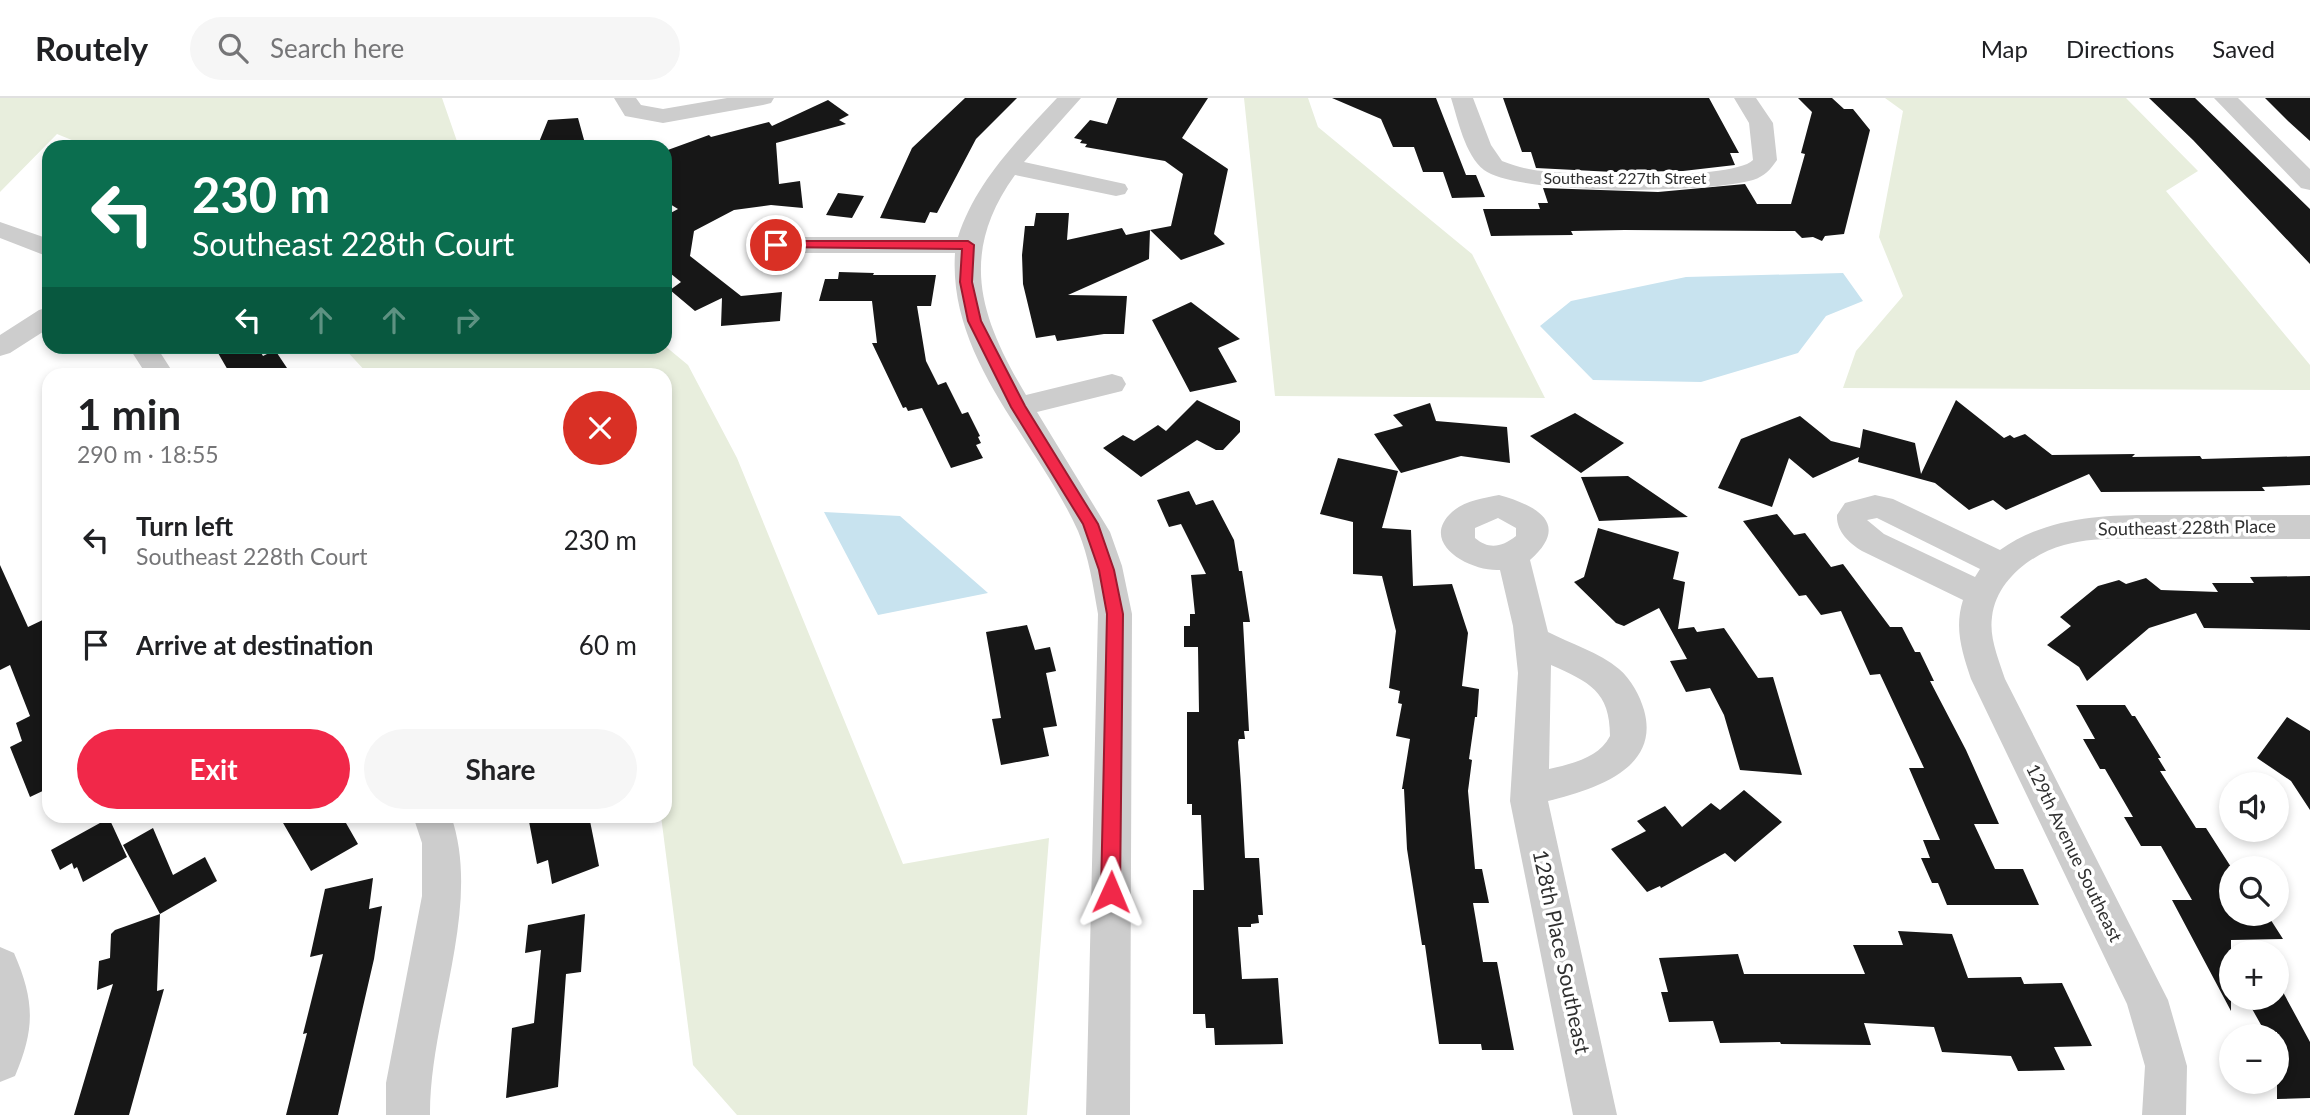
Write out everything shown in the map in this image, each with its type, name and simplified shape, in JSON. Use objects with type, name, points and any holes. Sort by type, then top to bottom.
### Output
[{"type":"street","points":[[679,114],[643,131],[624,131],[626,113],[679,114],[763,98]]},
{"type":"street","points":[[1070,98],[1008,166],[986,201],[968,245],[966,282],[975,321],[1018,407],[1091,524],[1107,570],[1115,614],[1108,1115]]},
{"type":"street","name":"Southeast 227th Street","points":[[1462,98],[1485,154],[1495,167],[1516,176],[1549,180],[1720,178],[1747,174],[1759,168],[1765,160],[1761,123],[1745,98]]},
{"type":"street","points":[[2225,98],[2310,183]]},
{"type":"street","points":[[1008,166],[1116,189]]},
{"type":"street","points":[[0,230],[42,245]]},
{"type":"street","points":[[776,245],[968,245]]},
{"type":"street","points":[[0,347],[42,320]]},
{"type":"street","points":[[1018,407],[1112,384]]},
{"type":"street","name":"Southeast 228th Place","points":[[1992,579],[2028,547],[2066,532],[2118,527],[2310,527]]},
{"type":"street","name":"128th Place Southeast","points":[[1511,555],[1532,640],[1535,673],[1530,801],[1595,1115]]},
{"type":"street","name":"129th Avenue Southeast","points":[[1992,579],[1974,618],[1978,646],[1989,679],[2147,1000],[2166,1066],[2164,1115]]},
{"type":"street","points":[[1530,789],[1596,772],[1613,761],[1627,740],[1629,722],[1625,705],[1616,687],[1603,676],[1532,640]]},
{"type":"street","points":[[408,1115],[408,1083],[442,896],[437,829]]},
{"type":"street","points":[[0,967],[9,994],[11,1031],[0,1061]]},
{"type":"green space","points":[[0,98],[442,98],[457,140],[72,140],[57,134],[51,140],[42,140],[42,149],[0,192]]},
{"type":"green space","points":[[1244,98],[1308,98],[1318,127],[1472,254],[1545,398],[1275,396]]},
{"type":"green space","points":[[1885,98],[2126,98],[2198,171],[2166,191],[2310,365],[2310,390],[1843,388],[1856,351],[1903,296],[1879,237],[1903,111]]},
{"type":"green space","points":[[672,352],[688,365],[737,458],[903,864],[1049,838],[1027,1115],[737,1115],[693,1065],[662,823],[672,823],[672,368],[362,368],[349,354],[672,354]]},
{"type":"water","points":[[1843,273],[1863,301],[1826,316],[1798,353],[1701,382],[1593,380],[1540,326],[1571,301],[1686,277]]},
{"type":"water","points":[[824,512],[900,516],[988,593],[878,615]]},
{"type":"building","points":[[965,98],[1017,98],[976,139],[937,213],[930,212],[925,223],[880,218],[912,148]]},
{"type":"building","points":[[1117,98],[1208,98],[1182,138],[1228,169],[1214,234],[1225,244],[1181,260],[1150,230],[1171,226],[1183,174],[1165,161],[1085,147],[1087,144],[1074,138],[1090,120],[1107,124]]},
{"type":"building","points":[[1332,98],[1436,98],[1466,175],[1476,175],[1485,197],[1452,198],[1443,172],[1423,172],[1414,147],[1393,147],[1381,119]]},
{"type":"building","points":[[1503,98],[1709,98],[1739,153],[1730,153],[1735,165],[1683,171],[1613,172],[1536,168],[1531,152],[1522,152]]},
{"type":"building","points":[[1798,98],[1832,98],[1844,109],[1853,109],[1870,130],[1844,234],[1825,236],[1822,241],[1813,237],[1802,238],[1795,231],[1625,230],[1571,231],[1573,235],[1491,236],[1483,209],[1540,209],[1538,203],[1548,203],[1543,188],[1658,192],[1745,184],[1757,204],[1791,204],[1805,154],[1801,153],[1812,112]]},
{"type":"building","points":[[2149,98],[2195,98],[2310,209],[2310,264],[2193,140]]},
{"type":"building","points":[[2265,98],[2310,98],[2310,141],[2288,121]]},
{"type":"building","points":[[828,100],[849,115],[839,120],[846,124],[776,143],[779,184],[800,181],[803,208],[771,205],[734,210],[694,231],[690,256],[741,296],[782,292],[780,321],[721,326],[722,298],[695,311],[672,292],[672,289],[681,282],[672,275],[672,212],[678,209],[672,205],[672,148],[709,135],[711,137],[769,122],[772,126]]},
{"type":"building","points":[[578,118],[584,140],[540,140],[548,120]]},
{"type":"building","points":[[838,193],[864,196],[852,218],[826,215]]},
{"type":"building","points":[[1036,213],[1069,213],[1067,240],[1122,228],[1126,235],[1150,230],[1149,259],[1068,295],[1127,296],[1124,334],[1057,341],[1055,335],[1036,338],[1023,284],[1022,255],[1025,226],[1034,226]]},
{"type":"building","points":[[839,272],[936,275],[931,306],[917,306],[926,361],[938,385],[946,382],[962,414],[968,412],[980,436],[978,437],[981,443],[976,445],[983,458],[951,468],[922,408],[908,411],[906,407],[903,408],[872,343],[877,343],[872,301],[819,301],[825,279],[838,279]]},
{"type":"building","points":[[1191,302],[1240,339],[1218,348],[1237,382],[1190,392],[1152,320]]},
{"type":"building","points":[[219,354],[278,354],[287,368],[227,368]]},
{"type":"building","points":[[1197,400],[1240,421],[1240,432],[1223,450],[1216,450],[1197,440],[1141,477],[1103,448],[1123,435],[1134,441],[1158,425],[1166,431]]},
{"type":"building","points":[[1956,400],[2004,438],[2025,434],[2052,455],[2135,454],[2132,457],[2200,456],[2202,459],[2310,456],[2310,485],[2262,487],[2265,491],[2101,492],[2089,474],[2006,510],[1993,500],[1969,510],[1935,483],[1858,462],[1859,457],[1813,478],[1789,458],[1772,507],[1718,488],[1741,439],[1800,416],[1831,441],[1860,448],[1863,429],[1915,443],[1921,474]]},
{"type":"building","points":[[1430,403],[1436,421],[1507,427],[1510,463],[1461,456],[1401,473],[1374,434],[1403,426],[1393,415]]},
{"type":"building","points":[[1575,413],[1624,443],[1581,473],[1530,436]]},
{"type":"building","points":[[1338,458],[1398,471],[1382,528],[1411,530],[1413,586],[1452,584],[1468,633],[1462,686],[1479,689],[1469,759],[1472,760],[1468,791],[1475,869],[1482,869],[1489,903],[1473,903],[1483,962],[1497,962],[1514,1050],[1482,1050],[1481,1044],[1439,1044],[1425,945],[1422,945],[1407,849],[1402,789],[1410,739],[1396,736],[1402,704],[1398,703],[1400,691],[1389,688],[1396,631],[1382,576],[1353,574],[1353,522],[1320,514]]},
{"type":"building","points":[[1628,476],[1688,517],[1599,521],[1581,477]]},
{"type":"building","points":[[1189,491],[1196,505],[1213,500],[1234,540],[1239,571],[1242,571],[1250,622],[1243,622],[1249,731],[1244,731],[1245,739],[1239,739],[1238,742],[1245,858],[1259,858],[1263,915],[1258,915],[1259,923],[1251,924],[1251,927],[1238,927],[1242,979],[1278,978],[1283,1044],[1215,1045],[1214,1028],[1206,1028],[1205,1014],[1193,1014],[1193,890],[1204,890],[1201,815],[1192,815],[1192,804],[1187,804],[1187,712],[1199,712],[1198,647],[1184,647],[1184,626],[1190,626],[1190,614],[1195,614],[1191,575],[1206,574],[1181,524],[1169,527],[1157,500]]},
{"type":"building","points":[[1777,514],[1794,535],[1805,533],[1831,567],[1843,564],[1890,627],[1902,627],[1915,652],[1920,652],[1934,681],[1930,681],[1966,750],[1999,824],[1974,824],[1995,869],[2023,869],[2039,905],[1947,905],[1938,883],[1932,883],[1921,858],[1930,858],[1923,840],[1940,840],[1909,768],[1924,768],[1880,674],[1870,675],[1841,611],[1821,615],[1806,595],[1799,596],[1743,521]]},
{"type":"building","points":[[1598,528],[1679,552],[1673,579],[1685,582],[1678,629],[1694,627],[1697,632],[1724,628],[1758,678],[1773,677],[1802,775],[1740,770],[1724,715],[1710,688],[1686,692],[1670,661],[1687,659],[1659,608],[1624,626],[1616,623],[1574,582],[1584,577]]},
{"type":"building","points":[[0,565],[28,627],[42,620],[42,791],[30,797],[10,747],[22,741],[16,723],[30,716],[10,665],[0,670]]},
{"type":"building","points":[[2310,576],[2310,630],[2204,628],[2196,613],[2149,628],[2087,681],[2079,667],[2047,645],[2071,626],[2060,617],[2098,586],[2119,580],[2126,584],[2146,578],[2161,590],[2218,592],[2212,583],[2254,583],[2250,577]]},
{"type":"building","points":[[1027,625],[1035,650],[1050,647],[1056,671],[1046,673],[1057,726],[1043,728],[1049,756],[1001,765],[992,719],[1001,718],[986,632]]},
{"type":"building","points":[[2076,705],[2125,705],[2161,758],[2158,758],[2166,771],[2160,771],[2196,828],[2206,828],[2224,856],[2219,856],[2219,926],[2275,926],[2283,939],[2219,940],[2219,988],[2172,900],[2192,900],[2161,846],[2141,846],[2124,817],[2133,817],[2105,769],[2100,769],[2083,739],[2095,739]]},
{"type":"building","points":[[2287,717],[2310,731],[2310,810],[2289,780],[2289,772],[2278,772],[2257,758]]},
{"type":"building","points":[[1744,790],[1782,822],[1735,862],[1725,853],[1661,888],[1660,886],[1647,892],[1611,849],[1646,831],[1637,821],[1665,806],[1682,827],[1711,803],[1720,810]]},
{"type":"building","points":[[100,823],[111,823],[127,857],[83,882],[77,867],[74,869],[72,863],[60,870],[51,850]]},
{"type":"building","points":[[283,823],[346,823],[358,844],[311,871]]},
{"type":"building","points":[[529,823],[590,823],[599,866],[552,884],[548,860],[537,864]]},
{"type":"building","points":[[153,828],[173,875],[205,857],[217,881],[160,914],[123,845]]},
{"type":"building","points":[[373,878],[369,909],[382,906],[374,959],[338,1115],[286,1115],[307,1033],[303,1034],[323,954],[310,957],[325,889]]},
{"type":"building","points":[[160,914],[157,991],[164,989],[129,1115],[74,1115],[113,984],[97,990],[99,961],[110,958],[111,934],[115,930]]},
{"type":"building","points":[[585,914],[581,972],[566,974],[558,1087],[506,1098],[512,1028],[534,1023],[541,950],[525,953],[528,925]]},
{"type":"building","points":[[1898,931],[1952,934],[1968,978],[2021,977],[2024,984],[2062,983],[2092,1046],[2054,1047],[2065,1070],[2018,1071],[2011,1056],[1942,1052],[1934,1027],[1864,1023],[1871,1045],[1720,1043],[1713,1021],[1669,1022],[1661,992],[1668,992],[1659,958],[1738,954],[1744,974],[1865,974],[1853,945],[1903,945]]},
{"type":"building","points":[[2289,1003],[2310,1042],[2310,1098],[2277,1099],[2277,1094],[2289,1094],[2289,1024],[2261,1024],[2253,1010],[2289,1010]]},
{"type":"route","points":[[776,245],[968,245],[966,282],[975,321],[1018,407],[1091,524],[1107,570],[1115,614],[1111,892]]}]
